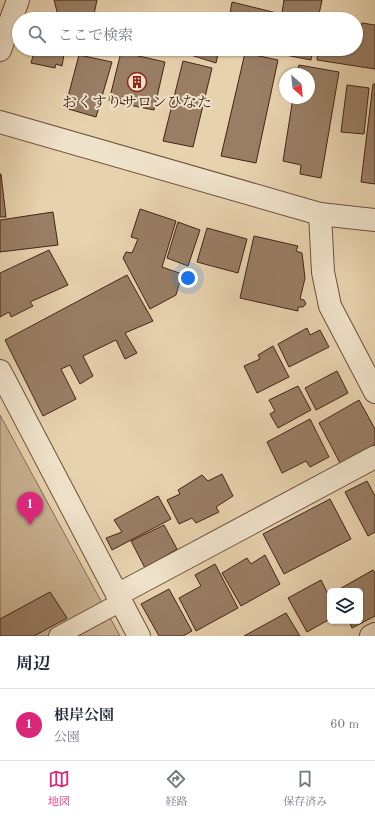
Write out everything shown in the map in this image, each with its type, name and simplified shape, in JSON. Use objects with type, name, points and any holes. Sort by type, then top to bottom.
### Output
[{"type":"street","points":[[14,12],[18,0]]},
{"type":"street","points":[[0,50],[12,17]]},
{"type":"street","points":[[0,122],[320,214],[375,220]]},
{"type":"street","points":[[320,214],[323,272],[330,306],[375,392]]},
{"type":"street","points":[[0,371],[139,636]]},
{"type":"street","points":[[119,599],[375,457]]},
{"type":"street","points":[[371,636],[375,634]]},
{"type":"lane","points":[[58,636],[119,599]]},
{"type":"shaded area","points":[[0,415],[120,636],[0,636]]},
{"type":"building","points":[[54,0],[97,0],[94,12],[57,12]]},
{"type":"building","points":[[284,0],[322,0],[319,12],[282,12]]},
{"type":"building","points":[[232,2],[273,12],[230,12]]},
{"type":"building","points":[[363,23],[375,25],[375,69],[317,60],[317,56],[363,56]]},
{"type":"building","points":[[33,56],[64,56],[62,66],[56,64],[55,68],[31,63]]},
{"type":"building","points":[[79,56],[112,62],[96,117],[65,108]]},
{"type":"building","name":"おくすりサロンひなた","points":[[120,56],[139,56],[165,62],[154,110],[109,101]]},
{"type":"building","points":[[194,56],[218,56],[216,63]]},
{"type":"building","points":[[244,56],[259,56],[278,60],[256,163],[221,156]]},
{"type":"building","points":[[290,56],[312,56],[311,60]]},
{"type":"building","points":[[183,61],[212,68],[193,147],[163,141]]},
{"type":"building","points":[[299,65],[339,72],[321,178],[300,174],[301,165],[283,161],[292,104],[315,104],[315,68],[298,68]]},
{"type":"building","points":[[373,84],[375,84],[375,184],[361,182]]},
{"type":"building","points":[[347,85],[369,88],[364,134],[341,132]]},
{"type":"building","points":[[1,174],[6,217],[0,217]]},
{"type":"building","points":[[140,209],[176,221],[162,267],[182,274],[176,295],[150,309],[123,258],[126,252],[132,253],[138,239],[131,237]]},
{"type":"building","points":[[53,212],[58,245],[0,252],[0,220]]},
{"type":"building","points":[[178,222],[200,230],[188,266],[167,258]]},
{"type":"building","points":[[207,228],[247,239],[238,273],[197,262]]},
{"type":"building","points":[[254,236],[298,246],[296,251],[302,253],[305,278],[300,299],[304,300],[306,304],[303,307],[298,307],[298,311],[240,298]]},
{"type":"building","points":[[49,250],[68,285],[30,302],[33,306],[11,317],[9,312],[0,317],[0,273]]},
{"type":"building","points":[[127,275],[153,321],[125,333],[137,353],[125,359],[116,340],[83,356],[93,376],[80,384],[70,365],[61,369],[76,399],[43,416],[5,340]]},
{"type":"building","points":[[307,328],[310,335],[320,330],[329,347],[289,367],[278,344]]},
{"type":"building","points":[[273,346],[289,377],[257,393],[244,366],[260,359],[258,355]]},
{"type":"building","points":[[337,371],[348,393],[316,410],[305,388]]},
{"type":"building","points":[[298,386],[311,410],[278,428],[270,414],[275,411],[269,400]]},
{"type":"building","points":[[359,400],[375,429],[375,444],[340,463],[319,423]]},
{"type":"building","points":[[310,419],[329,457],[310,467],[306,461],[282,473],[267,442]]},
{"type":"building","points":[[222,474],[233,496],[216,507],[219,512],[196,523],[192,518],[179,524],[167,500],[180,494],[178,490],[202,475],[208,481]]},
{"type":"building","points":[[367,481],[375,496],[375,532],[368,536],[345,492]]},
{"type":"building","points":[[158,496],[171,519],[112,550],[106,538],[122,532],[114,520]]},
{"type":"building","points":[[330,499],[351,539],[284,574],[263,534]]},
{"type":"building","points":[[164,525],[177,549],[145,568],[131,541]]},
{"type":"building","points":[[265,555],[280,584],[241,606],[222,573],[247,558],[251,564]]},
{"type":"building","points":[[215,564],[238,608],[196,631],[179,598],[201,586],[195,575]]},
{"type":"building","points":[[373,570],[375,573],[375,616],[363,622],[363,588],[341,588]]},
{"type":"building","points":[[321,580],[327,592],[327,621],[307,632],[288,598]]},
{"type":"building","points":[[169,589],[192,631],[183,636],[159,636],[141,604]]},
{"type":"building","points":[[50,592],[67,618],[34,636],[0,636],[0,619]]},
{"type":"building","points":[[286,613],[300,636],[244,636]]},
{"type":"building","points":[[350,624],[360,624],[352,628]]},
{"type":"place","name":"おくすりサロンひなた","points":[[137,82]]},
{"type":"place","name":"根岸公園","points":[[30,525]]}]
